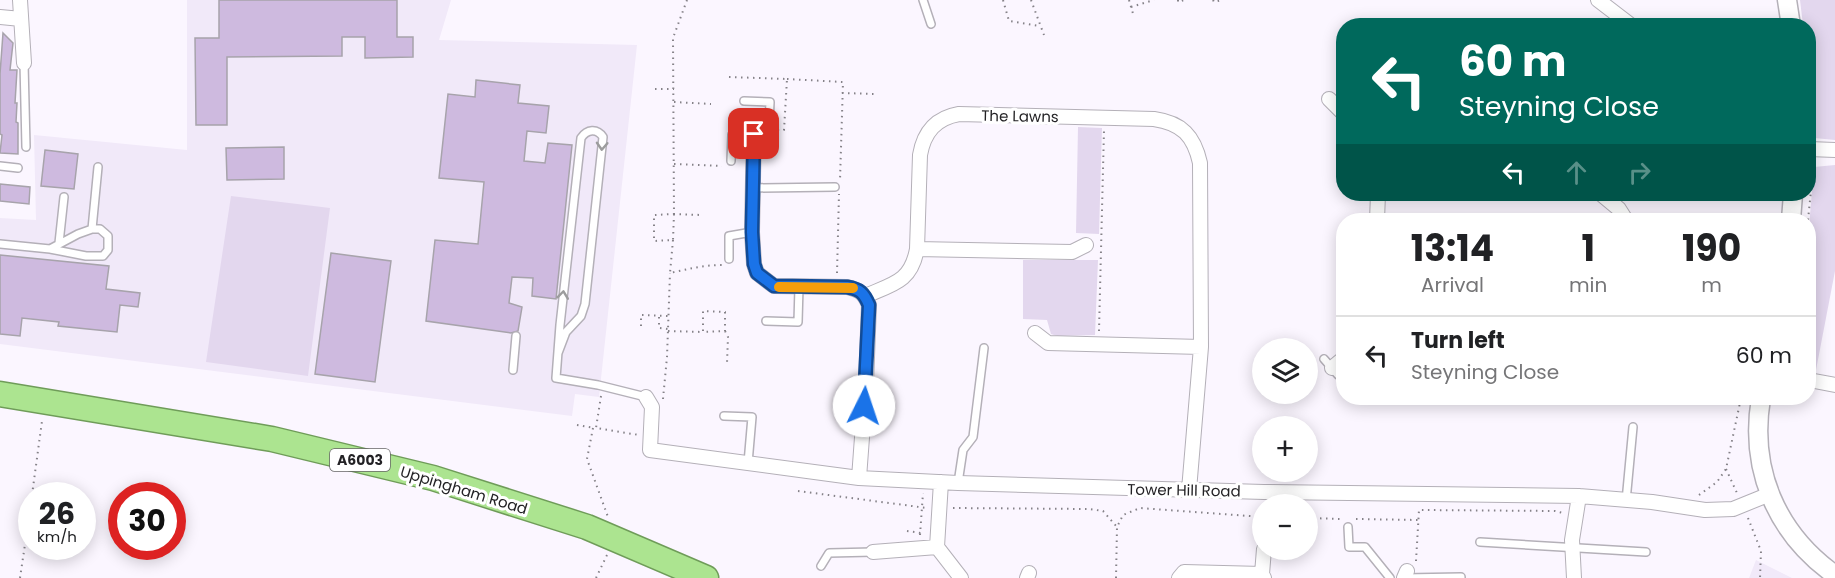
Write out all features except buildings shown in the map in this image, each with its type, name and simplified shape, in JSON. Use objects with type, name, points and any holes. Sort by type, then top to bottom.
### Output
[{"type":"highway","name":"Uppingham Road","points":[[0,394],[272,439],[432,478],[613,538],[706,578]]},
{"type":"street","points":[[20,0],[24,63]]},
{"type":"street","points":[[1598,0],[1622,18]]},
{"type":"street","points":[[1787,0],[1790,18]]},
{"type":"street","points":[[0,17],[21,19]]},
{"type":"street","points":[[1328,99],[1336,106]]},
{"type":"street","name":"The Lawns","points":[[917,249],[922,142],[927,132],[945,118],[959,114],[1167,121],[1178,126],[1190,136],[1197,148],[1200,163],[1201,347],[1189,490]]},
{"type":"street","points":[[754,130],[752,232],[754,265],[757,273],[768,284],[782,287],[858,289],[865,296],[869,305],[859,477]]},
{"type":"street","points":[[1816,150],[1835,150]]},
{"type":"street","points":[[1609,201],[1622,213]]},
{"type":"street","points":[[865,296],[898,282],[908,274],[915,262],[917,249],[1072,252],[1086,245]]},
{"type":"street","points":[[1035,333],[1048,343],[1201,347]]},
{"type":"street","points":[[1331,367],[1336,364]]},
{"type":"street","points":[[1816,381],[1835,385]]},
{"type":"street","points":[[646,397],[652,407],[651,437]]},
{"type":"street","points":[[1760,405],[1760,459],[1770,494],[1793,538],[1835,575]]},
{"type":"street","name":"Tower Hill Road","points":[[651,437],[650,450],[859,477],[958,483],[1189,490],[1252,497]]},
{"type":"street","points":[[941,482],[937,547],[960,578]]},
{"type":"street","name":"Tower Hill Road","points":[[1318,498],[1579,496],[1705,510],[1733,509],[1770,494]]},
{"type":"street","points":[[1574,578],[1572,548],[1579,496]]},
{"type":"street","points":[[873,552],[937,547]]},
{"type":"street","points":[[1181,570],[1263,576],[1263,560]]},
{"type":"lane","points":[[922,0],[931,24]]},
{"type":"lane","points":[[24,63],[26,147]]},
{"type":"lane","points":[[731,161],[732,135],[769,124],[770,102],[744,101]]},
{"type":"lane","points":[[558,353],[566,332],[581,316],[585,304],[603,137],[600,132],[592,130],[584,133],[581,138],[558,353],[556,378],[598,384],[646,397]]},
{"type":"lane","points":[[0,166],[18,168]]},
{"type":"lane","points":[[92,229],[98,167]]},
{"type":"lane","points":[[753,188],[835,187]]},
{"type":"lane","points":[[58,243],[64,197]]},
{"type":"lane","points":[[0,244],[50,249],[86,256],[103,256],[108,250],[108,236],[100,229],[92,229],[58,243],[50,249]]},
{"type":"lane","points":[[729,259],[729,237],[752,232]]},
{"type":"lane","points":[[766,321],[798,322],[799,287]]},
{"type":"lane","points":[[513,370],[516,336]]},
{"type":"lane","points":[[958,483],[963,450],[973,437],[984,348]]},
{"type":"lane","points":[[724,416],[752,417],[748,463]]},
{"type":"lane","points":[[1626,501],[1634,427]]},
{"type":"lane","points":[[1348,527],[1349,547],[1365,547],[1390,578]]},
{"type":"lane","points":[[1480,542],[1646,552]]},
{"type":"lane","points":[[821,566],[829,553],[873,552]]},
{"type":"lane","points":[[1405,575],[1461,577]]},
{"type":"path","points":[[651,417],[661,415],[674,214],[674,38],[687,0]]},
{"type":"path","points":[[1003,0],[1009,21],[1040,26]]},
{"type":"path","points":[[1031,0],[1044,35]]},
{"type":"path","points":[[1129,0],[1134,17]]},
{"type":"path","points":[[1131,7],[1154,0]]},
{"type":"path","points":[[1178,0],[1178,2],[1184,0]]},
{"type":"path","points":[[1213,0],[1214,2],[1222,0]]},
{"type":"path","points":[[787,79],[843,82],[837,287]]},
{"type":"path","points":[[656,89],[674,89]]},
{"type":"path","points":[[842,93],[875,94]]},
{"type":"path","points":[[674,102],[711,104]]},
{"type":"path","points":[[1098,345],[1105,118]]},
{"type":"path","points":[[674,164],[754,166]]},
{"type":"path","points":[[673,240],[654,241],[654,215],[701,215]]},
{"type":"path","points":[[670,273],[702,265],[754,265]]},
{"type":"path","points":[[704,332],[703,311],[726,312],[727,363]]},
{"type":"path","points":[[641,326],[641,315],[669,316]]},
{"type":"path","points":[[659,316],[659,328],[704,332],[725,331]]},
{"type":"path","points":[[596,578],[613,538],[613,530],[587,459],[602,394],[598,384]]},
{"type":"path","points":[[34,482],[45,401]]},
{"type":"path","points":[[1693,499],[1717,482],[1726,469],[1739,405]]},
{"type":"path","points":[[577,425],[651,437]]},
{"type":"path","points":[[1726,469],[1739,498]]},
{"type":"path","points":[[919,549],[923,481]]},
{"type":"path","points":[[798,491],[922,508],[1089,509],[1103,511],[1117,527]]},
{"type":"path","points":[[1116,578],[1117,527],[1123,515],[1149,507],[1252,516]]},
{"type":"path","points":[[1405,575],[1416,571],[1419,510],[1555,511],[1576,517]]},
{"type":"path","points":[[1746,514],[1761,551],[1760,578]]},
{"type":"path","points":[[1318,518],[1418,520]]},
{"type":"path","points":[[907,531],[921,533]]},
{"type":"path","points":[[20,578],[23,560]]},
{"type":"shaded area","points":[[187,0],[451,0],[439,40],[637,45],[599,397],[575,394],[572,416],[0,344],[0,218],[36,220],[34,135],[187,150]]},
{"type":"shaded area","points":[[1800,0],[1835,0],[1835,140],[1816,138],[1816,18],[1802,18]]},
{"type":"shaded area","points":[[1078,127],[1102,128],[1099,234],[1076,233]]},
{"type":"shaded area","points":[[1835,165],[1835,271],[1816,370],[1816,213],[1810,213],[1811,201],[1816,201],[1816,167]]},
{"type":"shaded area","points":[[231,196],[330,208],[308,376],[206,362]]},
{"type":"shaded area","points":[[1023,260],[1098,260],[1095,335],[1057,336],[1051,334],[1047,320],[1023,319]]},
{"type":"shaded area","points":[[1756,560],[1792,578],[1749,578]]},
{"type":"slow traffic","points":[[779,287],[853,288]]},
{"type":"route","points":[[754,134],[752,232],[754,264],[757,273],[768,284],[774,286],[847,287],[858,289],[865,296],[869,305],[864,406]]}]
